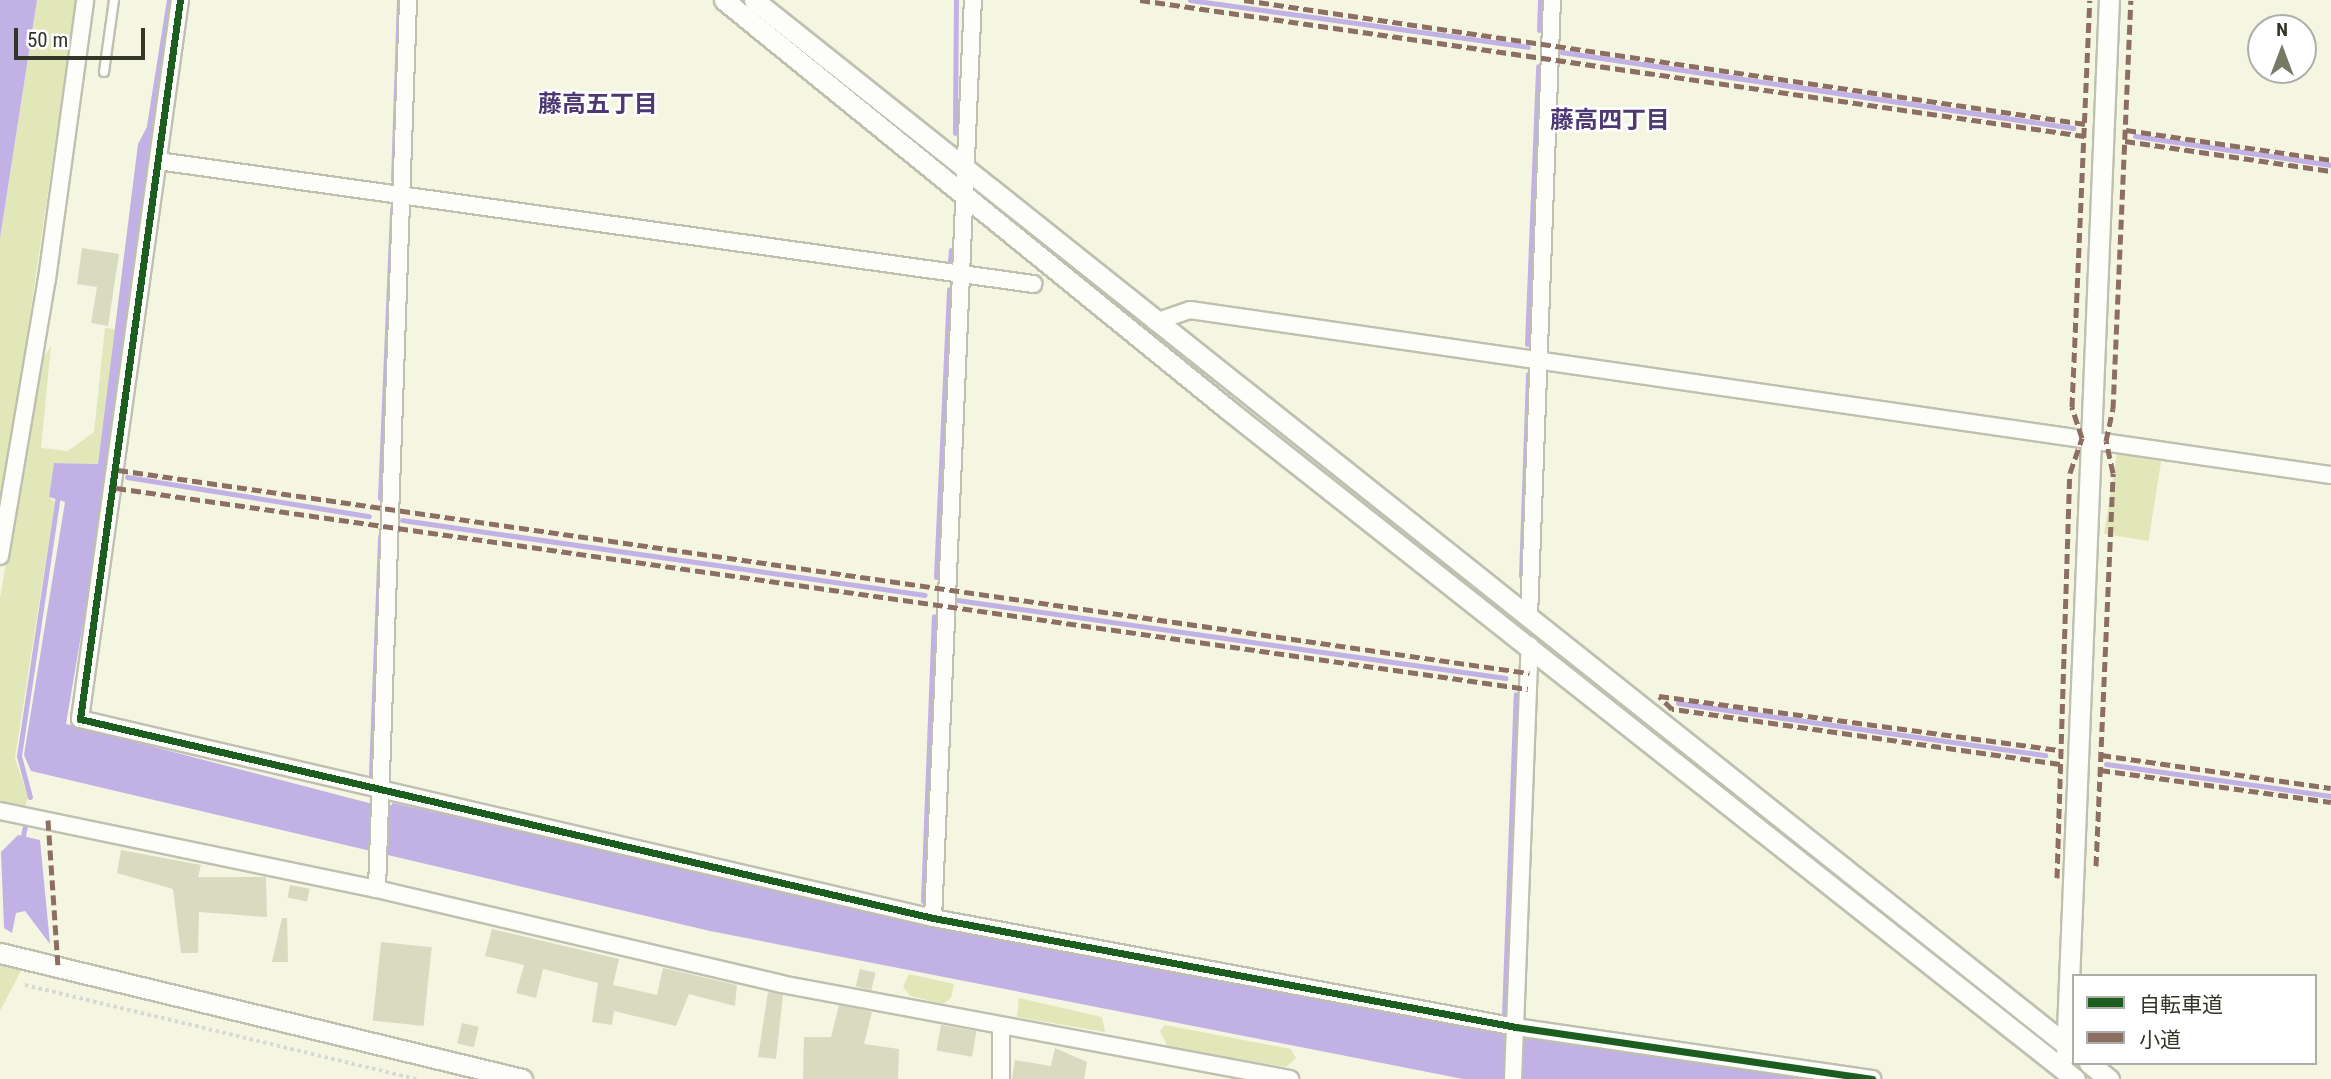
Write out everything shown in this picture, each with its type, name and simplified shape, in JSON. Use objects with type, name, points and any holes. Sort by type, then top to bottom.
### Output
[{"type":"street","points":[[0,556],[41,319],[85,0]]},
{"type":"street","points":[[180,0],[80,719],[381,798],[933,918],[1516,1027],[1872,1079]]},
{"type":"street","points":[[377,889],[408,0]]},
{"type":"street","points":[[724,0],[2068,1076]]},
{"type":"street","points":[[754,0],[2070,1048]]},
{"type":"street","points":[[933,918],[958,276],[967,170],[973,0]]},
{"type":"street","points":[[1530,617],[1552,0]]},
{"type":"street","points":[[2073,974],[2109,0]]},
{"type":"street","points":[[158,161],[958,276],[1032,284]]},
{"type":"street","points":[[1155,322],[1190,310],[2331,475]]},
{"type":"street","points":[[1513,1079],[1530,645]]},
{"type":"street","points":[[0,811],[377,889],[696,966],[1001,1028],[1290,1079]]},
{"type":"street","points":[[0,953],[522,1079]]},
{"type":"street","points":[[2068,1076],[2072,995]]},
{"type":"street","points":[[1001,1028],[1001,1079]]},
{"type":"street","points":[[2092,1065],[2109,1079]]},
{"type":"lane","points":[[104,72],[114,0]]},
{"type":"path","points":[[25,985],[417,1079]]},
{"type":"green space","points":[[37,0],[76,0],[0,521],[0,238]]},
{"type":"green space","points":[[105,328],[115,329],[98,464],[54,463],[49,497],[55,502],[15,758],[28,797],[25,807],[0,803],[0,598],[40,363],[51,346],[41,448],[68,451],[94,432]]},
{"type":"green space","points":[[2117,452],[2161,459],[2148,541],[2104,534]]},
{"type":"green space","points":[[0,958],[23,967],[0,1011]]},
{"type":"green space","points":[[909,974],[954,984],[951,998],[943,1004],[910,996],[903,987]]},
{"type":"green space","points":[[1019,998],[1102,1017],[1105,1032],[1017,1017]]},
{"type":"green space","points":[[1165,1025],[1291,1049],[1296,1058],[1286,1067],[1168,1047],[1160,1031]]},
{"type":"shaded area","points":[[0,0],[37,0],[0,238]]},
{"type":"shaded area","points":[[148,125],[153,126],[110,464],[66,724],[388,808],[393,803],[922,922],[1520,1035],[1816,1079],[1463,1079],[710,931],[31,771],[24,755],[65,502],[49,497],[54,463],[98,464],[138,144]]},
{"type":"shaded area","points":[[18,835],[40,840],[50,944],[25,911],[16,913],[12,933],[4,928],[1,852]]},
{"type":"building","points":[[82,248],[119,254],[108,326],[91,323],[97,287],[77,284]]},
{"type":"building","points":[[121,850],[201,865],[198,877],[266,877],[267,917],[199,912],[198,953],[181,953],[173,889],[117,873]]},
{"type":"building","points":[[290,885],[310,889],[307,902],[288,898]]},
{"type":"building","points":[[282,918],[287,918],[288,962],[272,962]]},
{"type":"building","points":[[492,929],[619,959],[613,985],[657,995],[663,968],[737,985],[735,1006],[689,994],[676,1026],[614,1011],[612,1025],[592,1022],[598,983],[543,969],[536,998],[516,993],[524,965],[485,956]]},
{"type":"building","points":[[381,942],[432,947],[423,1026],[373,1021]]},
{"type":"building","points":[[860,969],[876,973],[871,990],[856,986]]},
{"type":"building","points":[[768,992],[783,995],[776,1059],[758,1057]]},
{"type":"building","points":[[839,1005],[872,1012],[864,1044],[899,1049],[898,1079],[803,1079],[804,1037],[831,1037]]},
{"type":"building","points":[[462,1023],[479,1027],[474,1047],[457,1043]]},
{"type":"building","points":[[941,1025],[976,1031],[972,1057],[936,1051]]},
{"type":"building","points":[[1055,1048],[1087,1062],[1084,1079],[1012,1079],[1015,1060],[1051,1066]]},
{"type":"waterway","points":[[148,132],[169,0]]},
{"type":"waterway","points":[[393,180],[399,0]]},
{"type":"waterway","points":[[955,133],[956,0]]},
{"type":"waterway","points":[[1190,0],[1528,47]]},
{"type":"waterway","points":[[1539,30],[1540,0]]},
{"type":"waterway","points":[[1561,52],[2073,128]]},
{"type":"waterway","points":[[1527,344],[1538,66]]},
{"type":"waterway","points":[[2135,136],[2331,165]]},
{"type":"waterway","points":[[380,498],[392,208]]},
{"type":"waterway","points":[[950,261],[951,250]]},
{"type":"waterway","points":[[936,577],[949,289]]},
{"type":"waterway","points":[[1521,576],[1528,374]]},
{"type":"waterway","points":[[127,477],[369,516]]},
{"type":"waterway","points":[[30,797],[19,756],[58,495]]},
{"type":"waterway","points":[[402,520],[925,595]]},
{"type":"waterway","points":[[371,774],[380,536]]},
{"type":"waterway","points":[[957,600],[1505,678]]},
{"type":"waterway","points":[[923,901],[934,616]]},
{"type":"waterway","points":[[1504,1015],[1516,694]]},
{"type":"waterway","points":[[1678,703],[2045,755]]},
{"type":"waterway","points":[[2106,764],[2331,796]]},
{"type":"waterway","points":[[23,836],[26,821]]},
{"type":"marked path","points":[[1140,0],[2084,136]]},
{"type":"marked path","points":[[1244,0],[2085,124]]},
{"type":"marked path","points":[[2057,878],[2070,473],[2082,438],[2072,407],[2090,0]]},
{"type":"marked path","points":[[2096,866],[2113,473],[2106,441],[2113,409],[2131,0]]},
{"type":"marked path","points":[[2126,130],[2331,160]]},
{"type":"marked path","points":[[2125,141],[2331,171]]},
{"type":"marked path","points":[[118,470],[1529,673]]},
{"type":"marked path","points":[[116,488],[1528,689]]},
{"type":"marked path","points":[[2060,750],[1659,696],[1672,709],[2060,764]]},
{"type":"marked path","points":[[2101,755],[2331,788]]},
{"type":"marked path","points":[[2100,770],[2331,802]]},
{"type":"marked path","points":[[48,820],[58,965]]},
{"type":"cycle path","points":[[180,0],[80,719],[933,918],[1516,1027],[1872,1079]]},
{"type":"district","name":"藤高五丁目","points":[[598,105]]},
{"type":"district","name":"藤高四丁目","points":[[1610,121]]}]
